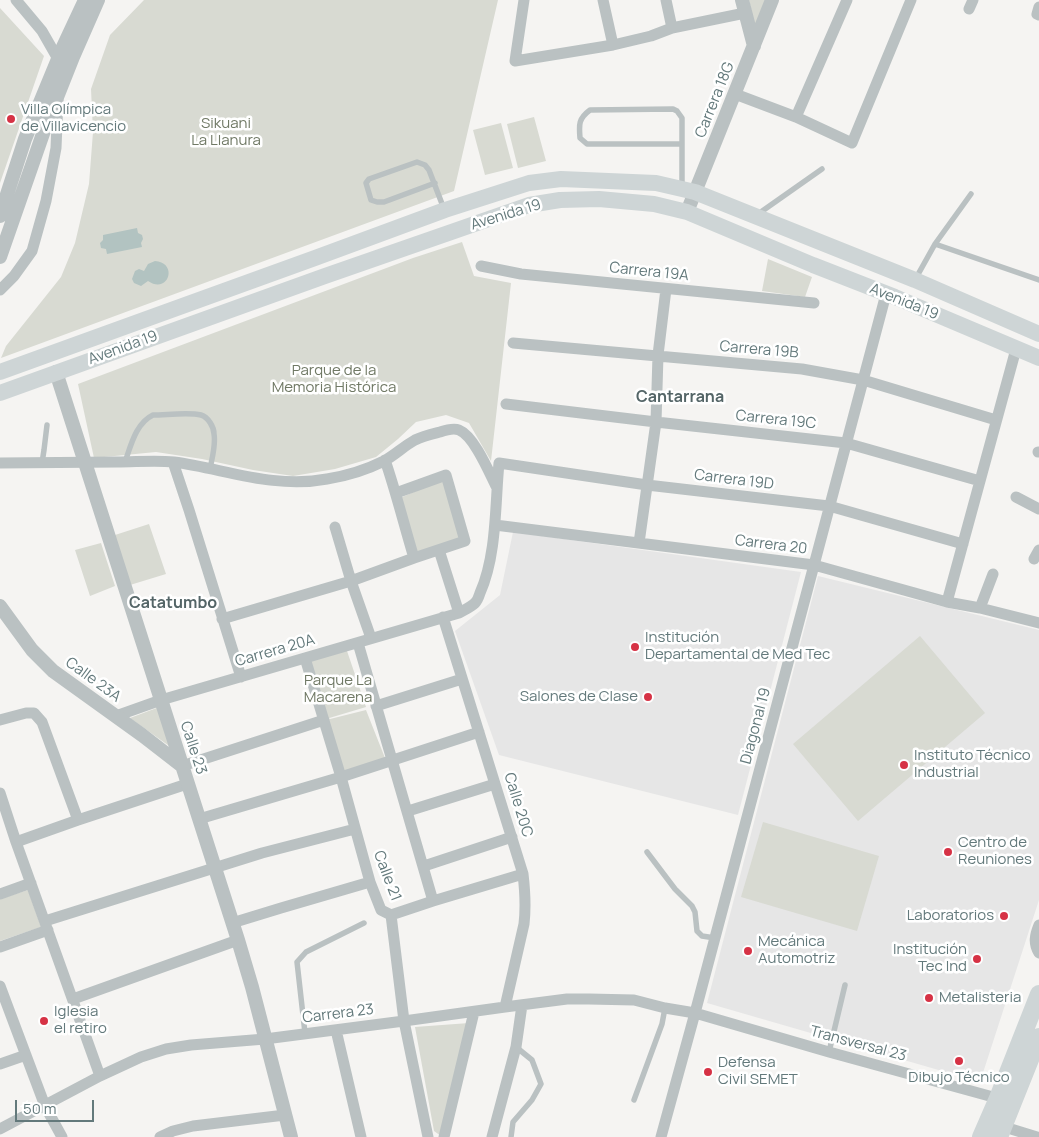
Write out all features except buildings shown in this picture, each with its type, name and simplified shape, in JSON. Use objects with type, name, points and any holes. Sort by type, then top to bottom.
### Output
[{"type":"main road","name":"Avenida 19","points":[[0,372],[445,210],[529,183],[561,179],[656,184],[688,190],[915,280],[1039,334]]},
{"type":"main road","name":"Avenida 19","points":[[0,393],[529,205],[560,200],[599,199],[654,204],[687,212],[1039,358]]},
{"type":"main road","points":[[981,1137],[997,1128],[1039,994]]},
{"type":"main road","points":[[1006,1100],[1039,1037]]},
{"type":"street","points":[[17,0],[42,31],[58,58]]},
{"type":"street","points":[[0,216],[25,139],[58,58],[85,0]]},
{"type":"street","points":[[0,257],[59,91],[98,0]]},
{"type":"street","points":[[524,0],[516,61],[613,45],[651,36],[744,6],[754,46]]},
{"type":"street","points":[[603,0],[613,45]]},
{"type":"street","points":[[666,0],[672,28]]},
{"type":"street","name":"Carrera 18G","points":[[687,212],[688,190],[735,94],[772,0]]},
{"type":"street","points":[[796,117],[847,0]]},
{"type":"street","points":[[735,94],[796,117],[852,143],[912,0]]},
{"type":"street","points":[[0,290],[14,276],[32,251],[46,201],[56,148],[59,91]]},
{"type":"street","name":"Carrera 19A","points":[[481,266],[521,274],[814,303]]},
{"type":"street","points":[[639,543],[656,422],[658,355],[666,289]]},
{"type":"street","name":"Diagonal 19","points":[[661,1137],[886,294]]},
{"type":"street","name":"Carrera 19B","points":[[513,343],[802,369],[863,380],[996,420]]},
{"type":"street","points":[[947,602],[1016,349]]},
{"type":"street","name":"Calle 23","points":[[56,372],[238,940],[291,1137]]},
{"type":"street","name":"Carrera 19C","points":[[506,404],[846,443],[980,482]]},
{"type":"street","points":[[0,463],[173,462],[277,481],[309,481],[340,477],[371,467],[385,460],[414,440],[454,429],[465,434],[480,453],[496,488],[495,525],[488,570],[476,602],[459,613],[439,550]]},
{"type":"street","points":[[385,460],[414,558]]},
{"type":"street","points":[[173,462],[240,677]]},
{"type":"street","name":"Carrera 19D","points":[[496,488],[499,463],[647,485],[829,506],[963,544]]},
{"type":"street","points":[[222,618],[351,581],[465,541],[446,476],[396,493]]},
{"type":"street","points":[[1016,497],[1039,509]]},
{"type":"street","name":"Carrera 20","points":[[495,525],[814,566],[947,602],[1039,623]]},
{"type":"street","points":[[335,527],[371,638]]},
{"type":"street","points":[[980,608],[993,574]]},
{"type":"street","name":"Calle 23A","points":[[0,606],[32,650],[53,671],[182,766]]},
{"type":"street","name":"Carrera 20A","points":[[116,716],[161,700],[459,613]]},
{"type":"street","name":"Calle 20C","points":[[443,617],[523,874],[526,900],[524,918],[505,1007]]},
{"type":"street","points":[[358,643],[433,901]]},
{"type":"street","name":"Calle 21","points":[[305,658],[341,776],[370,882],[381,910],[391,915],[404,1021],[428,1137]]},
{"type":"street","points":[[376,706],[462,679]]},
{"type":"street","points":[[0,720],[26,713],[34,713],[42,722],[78,820]]},
{"type":"street","points":[[182,766],[324,720]]},
{"type":"street","points":[[199,819],[479,732]]},
{"type":"street","points":[[16,842],[187,784]]},
{"type":"street","points":[[408,811],[495,784]]},
{"type":"street","points":[[0,793],[100,1076]]},
{"type":"street","points":[[0,947],[46,926],[215,868],[262,853],[355,829]]},
{"type":"street","points":[[424,866],[512,837]]},
{"type":"street","points":[[391,915],[523,874]]},
{"type":"street","points":[[232,923],[370,882]]},
{"type":"street","points":[[0,894],[31,884]]},
{"type":"street","points":[[1039,925],[1035,941],[1039,954]]},
{"type":"street","points":[[73,999],[238,940]]},
{"type":"street","points":[[0,986],[45,1106],[62,1137]]},
{"type":"street","name":"Carrera 23","points":[[0,1129],[100,1076],[141,1057],[166,1049],[336,1030],[567,999],[634,1000],[695,1013]]},
{"type":"street","points":[[492,1137],[516,1048],[522,1005]]},
{"type":"street","points":[[444,1137],[474,1012]]},
{"type":"street","name":"Transversal 23","points":[[695,1013],[1006,1100]]},
{"type":"street","points":[[336,1030],[361,1137]]},
{"type":"street","points":[[0,1064],[26,1055]]},
{"type":"street","points":[[160,1137],[178,1129],[194,1126],[285,1115]]},
{"type":"street","points":[[997,1128],[1037,1137]]},
{"type":"lane","points":[[682,144],[587,144],[580,138],[579,125],[583,115],[590,110],[673,109],[677,111],[682,118],[682,144],[688,190]]},
{"type":"lane","points":[[434,183],[384,202],[371,200],[366,183],[369,179],[417,162],[425,165],[429,170],[445,210]]},
{"type":"lane","points":[[755,216],[822,169]]},
{"type":"lane","points":[[915,280],[935,244],[971,194]]},
{"type":"lane","points":[[935,244],[1039,280]]},
{"type":"lane","points":[[125,462],[135,435],[142,422],[147,418],[153,415],[192,414],[203,415],[210,422],[214,432],[210,469]]},
{"type":"lane","points":[[42,463],[47,425]]},
{"type":"lane","points":[[647,852],[675,890],[692,906],[697,932],[702,936],[715,938]]},
{"type":"lane","points":[[305,1033],[297,962],[306,952],[364,923]]},
{"type":"lane","points":[[829,1052],[845,984]]},
{"type":"lane","points":[[634,1100],[662,1024],[665,1008]]},
{"type":"lane","points":[[511,1137],[513,1122],[532,1100],[542,1084],[532,1060],[516,1048]]},
{"type":"shaded area","points":[[137,228],[138,233],[142,235],[142,247],[107,254],[106,249],[101,248],[100,243],[103,240],[103,235]]},
{"type":"shaded area","points":[[155,261],[167,267],[169,272],[165,281],[161,284],[155,284],[148,281],[141,286],[134,283],[132,279],[135,271],[139,269],[144,271],[148,264]]},
{"type":"shaded area","points":[[513,532],[801,572],[738,815],[499,755],[455,631],[500,595]]},
{"type":"shaded area","name":"Instituto Técnico Industrial","points":[[818,576],[1039,630],[1039,900],[980,1082],[707,1003]]},
{"type":"green space","name":"Sikuani La Llanura","points":[[144,0],[498,0],[454,191],[1,358],[6,346],[61,277],[75,243],[89,184],[93,132],[91,89],[110,35]]},
{"type":"green space","points":[[749,0],[769,0],[756,32]]},
{"type":"green space","name":"Villa Olímpica de Villavicencio","points":[[0,8],[44,56],[0,183]]},
{"type":"green space","points":[[534,117],[546,161],[518,168],[507,124]]},
{"type":"green space","points":[[501,123],[513,168],[485,175],[473,130]]},
{"type":"green space","name":"Parque de la Memoria Histórica","points":[[462,242],[474,276],[511,283],[491,461],[469,423],[446,415],[416,422],[376,457],[335,469],[293,476],[156,452],[94,458],[78,384],[413,258]]},
{"type":"green space","points":[[768,259],[812,277],[805,297],[762,291]]},
{"type":"green space","points":[[446,478],[462,539],[414,554],[400,498]]},
{"type":"green space","points":[[149,524],[166,574],[130,585],[115,535]]},
{"type":"green space","points":[[101,543],[115,586],[90,596],[75,550]]},
{"type":"green space","points":[[920,636],[985,713],[858,821],[793,744]]},
{"type":"green space","name":"Parque La Macarena","points":[[346,648],[366,707],[326,719],[307,659]]},
{"type":"green space","points":[[162,706],[172,748],[130,718]]},
{"type":"green space","points":[[366,710],[385,758],[343,772],[326,720]]},
{"type":"green space","points":[[763,822],[879,856],[857,931],[741,897]]},
{"type":"green space","points":[[28,890],[41,927],[0,941],[0,899]]},
{"type":"green space","points":[[469,1023],[441,1136],[434,1131],[415,1027]]},
{"type":"place","name":"Villa Olímpica de Villavicencio","points":[[11,119]]},
{"type":"place","name":"Institución Departamental de Med Tec","points":[[635,647]]},
{"type":"place","name":"Salones de Clase","points":[[648,697]]},
{"type":"place","name":"Instituto Técnico Industrial","points":[[904,765]]},
{"type":"place","name":"Centro de Reuniones","points":[[948,852]]},
{"type":"place","name":"Laboratorios","points":[[1004,916]]},
{"type":"place","name":"Mecánica Automotriz","points":[[748,951]]},
{"type":"place","name":"Institución Tec Ind","points":[[977,959]]},
{"type":"place","name":"Metalisteria","points":[[929,998]]},
{"type":"place","name":"Iglesia el retiro","points":[[44,1021]]},
{"type":"place","name":"Dibujo Técnico","points":[[959,1061]]},
{"type":"place","name":"Defensa Civil SEMET","points":[[708,1072]]},
{"type":"district","name":"Cantarrana","points":[[680,398]]},
{"type":"district","name":"Catatumbo","points":[[173,604]]}]
